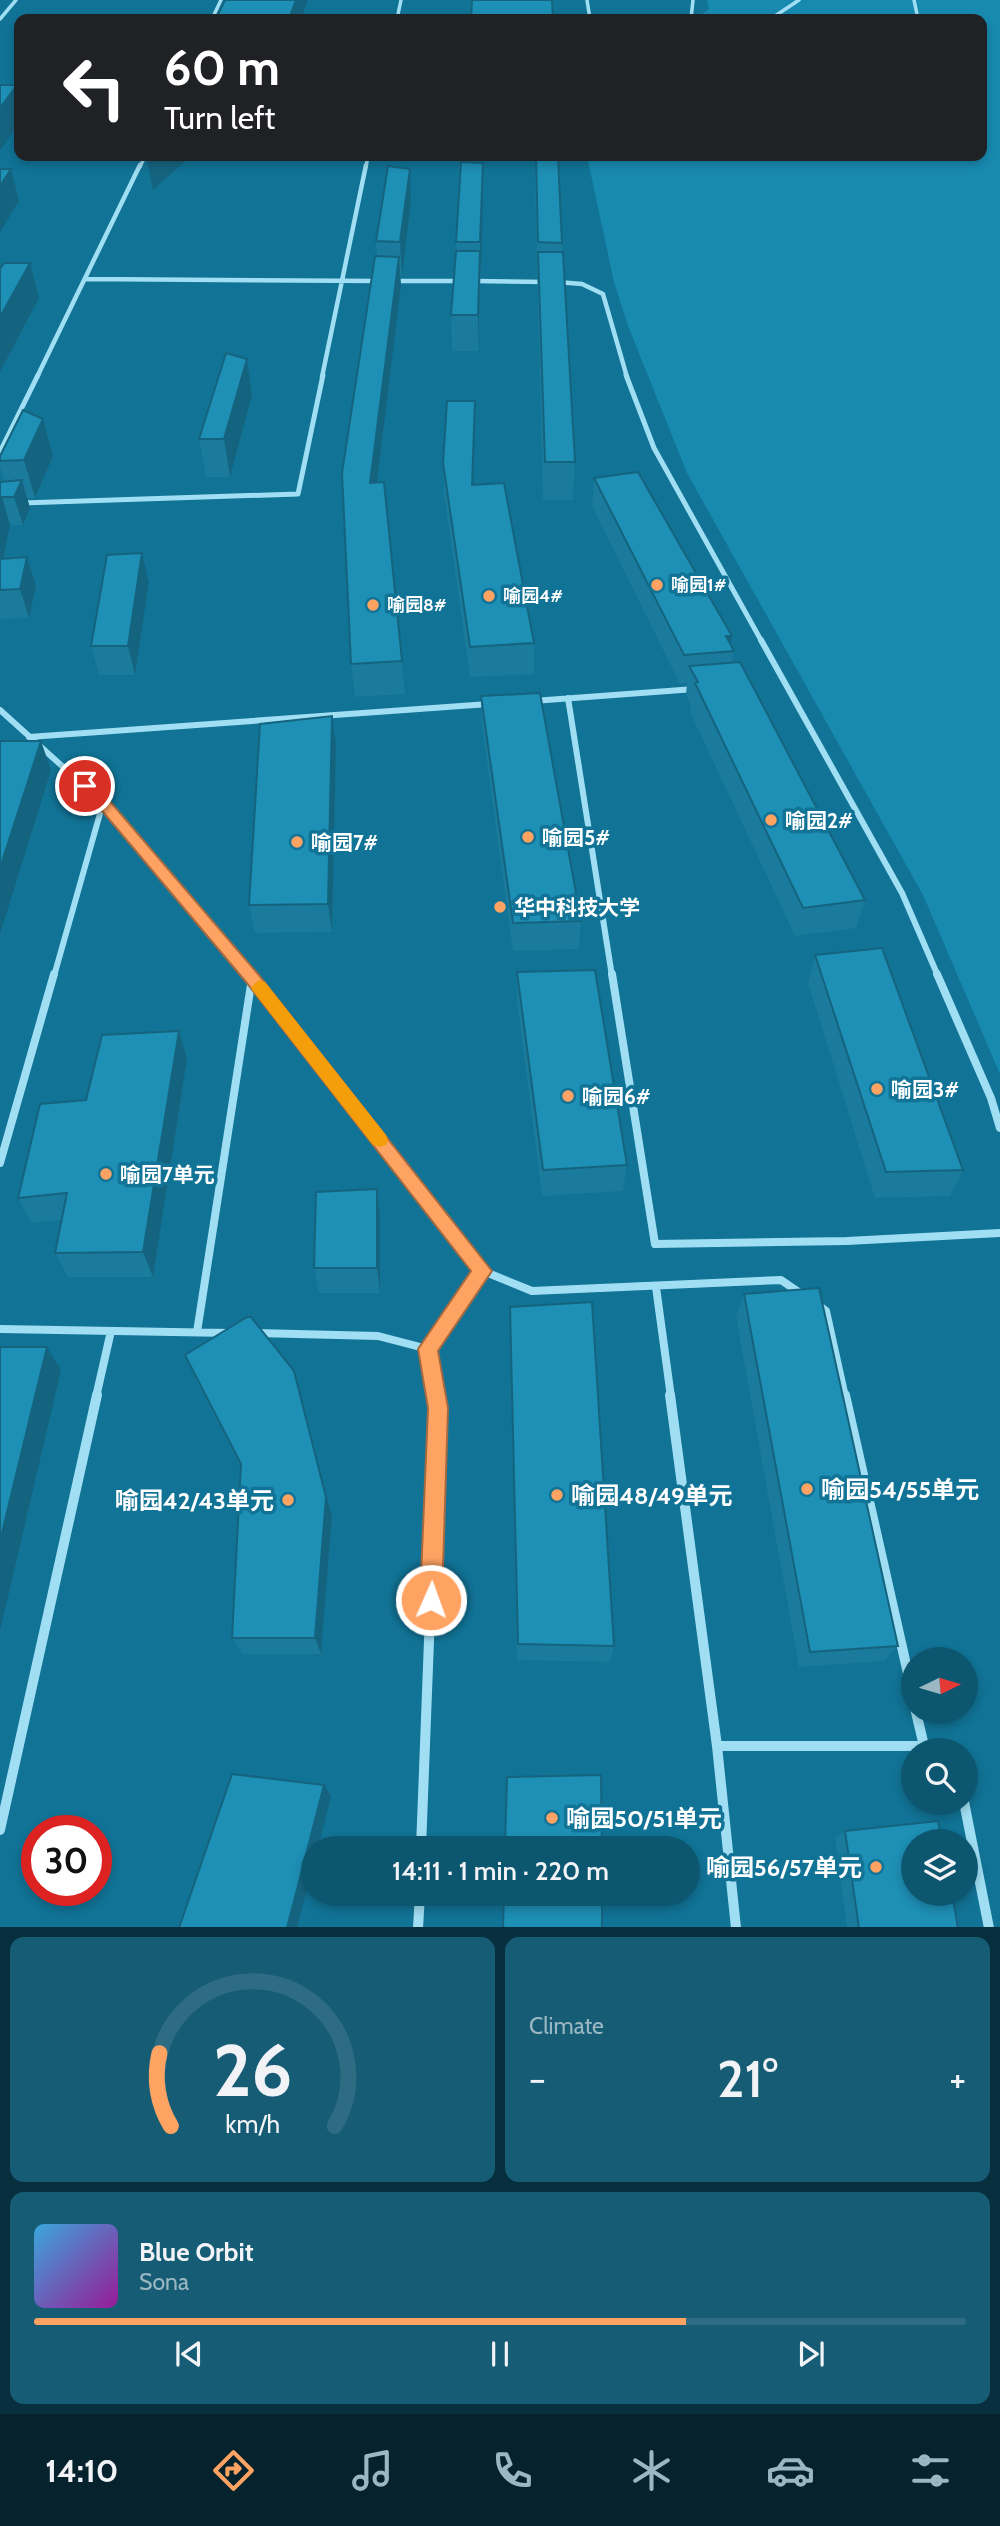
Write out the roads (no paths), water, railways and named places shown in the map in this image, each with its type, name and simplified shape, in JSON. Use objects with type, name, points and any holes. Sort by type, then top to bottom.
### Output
[{"type":"street","points":[[0,19],[16,0]]},
{"type":"street","points":[[778,14],[799,0]]},
{"type":"street","points":[[0,452],[143,161]]},
{"type":"street","points":[[13,503],[298,494],[367,161]]},
{"type":"street","points":[[85,279],[580,282],[594,286],[603,294],[629,384],[654,448],[902,893],[991,1098],[1000,1128]]},
{"type":"street","points":[[529,701],[698,688]]},
{"type":"street","points":[[568,698],[655,1244],[847,1241],[1000,1233]]},
{"type":"street","points":[[29,737],[503,704]]},
{"type":"street","points":[[0,710],[103,803],[252,978],[483,1271],[532,1291],[781,1280],[826,1311],[902,1647]]},
{"type":"street","points":[[0,1163],[103,803]]},
{"type":"street","points":[[197,1332],[252,978]]},
{"type":"street","points":[[421,1836],[438,1408],[428,1349],[483,1271]]},
{"type":"street","points":[[656,1287],[717,1746],[736,1927]]},
{"type":"street","points":[[0,1329],[379,1336],[428,1349]]},
{"type":"street","points":[[0,1830],[111,1331]]},
{"type":"street","points":[[717,1746],[901,1748]]},
{"type":"street","points":[[967,1815],[989,1927]]},
{"type":"street","points":[[418,1927],[419,1906]]},
{"type":"place","name":"喻园1#","points":[[657,585]]},
{"type":"place","name":"喻园4#","points":[[489,596]]},
{"type":"place","name":"喻园8#","points":[[373,605]]},
{"type":"place","name":"喻园2#","points":[[771,820]]},
{"type":"place","name":"喻园5#","points":[[528,837]]},
{"type":"place","name":"喻园7#","points":[[297,842]]},
{"type":"place","name":"华中科技大学","points":[[500,907]]},
{"type":"place","name":"喻园3#","points":[[877,1089]]},
{"type":"place","name":"喻园6#","points":[[568,1096]]},
{"type":"place","name":"喻园7单元","points":[[106,1174]]},
{"type":"place","name":"喻园54/55单元","points":[[807,1489]]},
{"type":"place","name":"喻园48/49单元","points":[[557,1495]]},
{"type":"place","name":"喻园42/43单元","points":[[288,1500]]},
{"type":"place","name":"喻园50/51单元","points":[[552,1818]]},
{"type":"place","name":"喻园56/57单元","points":[[876,1867]]}]
